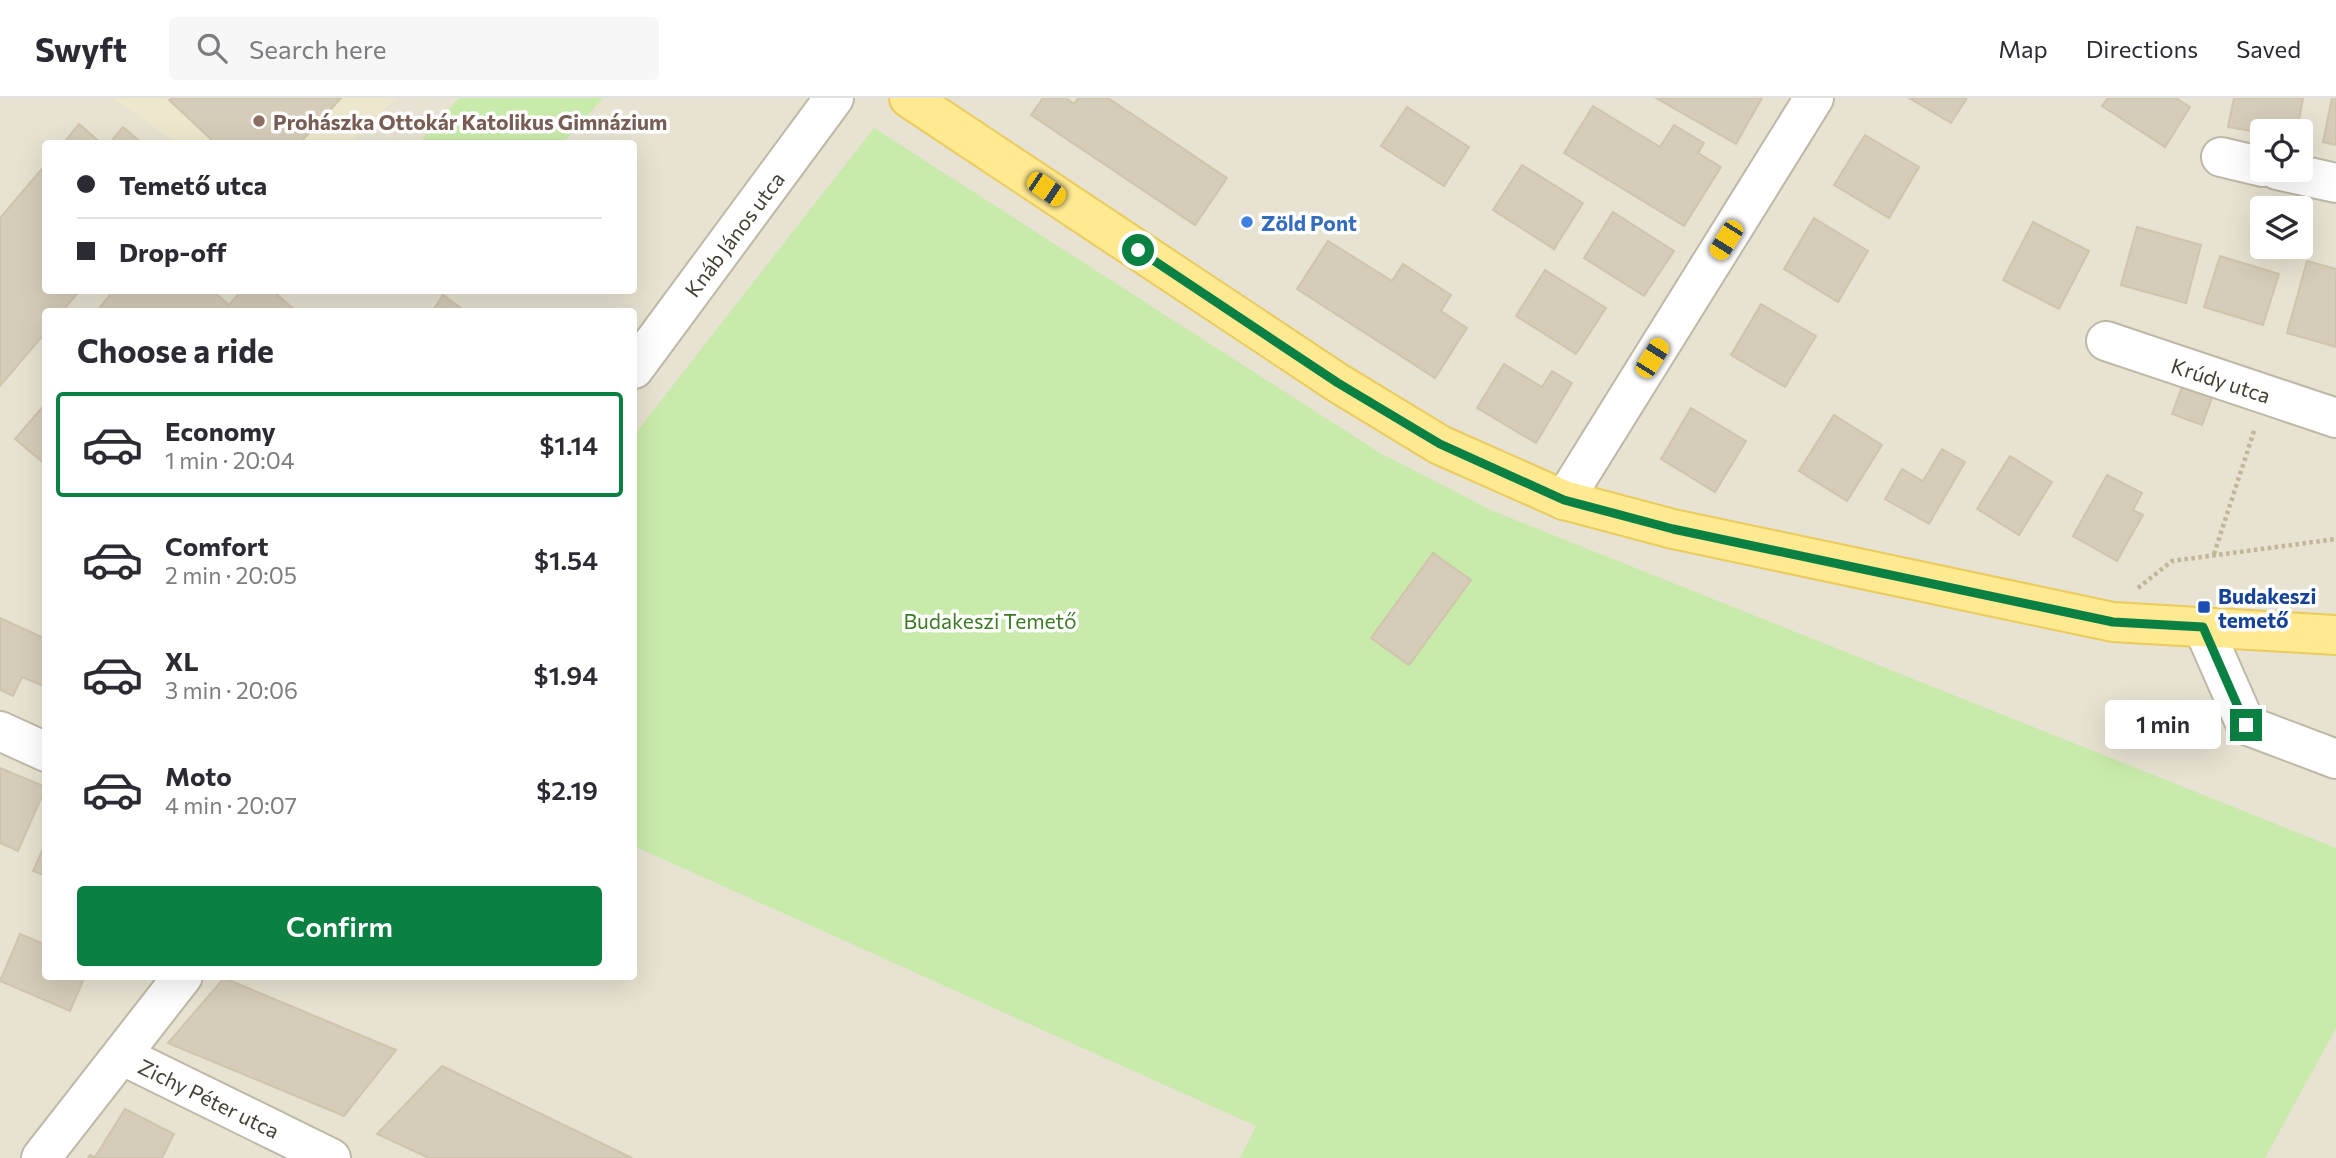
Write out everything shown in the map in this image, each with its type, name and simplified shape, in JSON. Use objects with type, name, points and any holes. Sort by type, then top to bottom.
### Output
[{"type":"main road","points":[[909,98],[1338,383],[1440,444],[1564,500],[1673,529],[2113,622],[2336,635]]},
{"type":"street","name":"Knáb János utca","points":[[637,365],[834,98]]},
{"type":"street","points":[[1564,500],[1814,98]]},
{"type":"street","points":[[2221,157],[2250,164]]},
{"type":"street","points":[[2313,178],[2336,183]]},
{"type":"street","name":"Krúdy utca","points":[[2106,341],[2336,418]]},
{"type":"street","points":[[2203,627],[2246,725],[2336,759]]},
{"type":"street","points":[[0,731],[42,750]]},
{"type":"street","points":[[41,1158],[180,980]]},
{"type":"street","name":"Zichy Péter utca","points":[[123,1056],[331,1158]]},
{"type":"path","points":[[2214,554],[2266,395]]},
{"type":"path","points":[[2113,622],[2142,582],[2172,561],[2336,539]]},
{"type":"shaded area","points":[[0,98],[2336,98],[2336,1158],[0,1158]]},
{"type":"shaded area","name":"Prohászka Ottokár Katolikus Gimnázium","points":[[113,98],[396,98],[353,140],[173,140]]},
{"type":"green space","points":[[459,98],[603,98],[566,140],[422,140]]},
{"type":"green space","name":"Budakeszi Temető","points":[[874,128],[1380,453],[1493,511],[2336,848],[2336,1028],[2265,1158],[1240,1158],[1256,1126],[637,847],[637,431]]},
{"type":"building","points":[[341,98],[303,140],[212,140],[169,100]]},
{"type":"building","points":[[1043,98],[1066,98],[1074,104],[1078,98],[1108,98],[1227,178],[1195,225],[1031,115]]},
{"type":"building","points":[[1656,98],[1762,98],[1736,144]]},
{"type":"building","points":[[1909,98],[1967,98],[1951,123]]},
{"type":"building","points":[[2108,98],[2176,98],[2190,107],[2165,147],[2102,106]]},
{"type":"building","points":[[2234,98],[2303,98],[2299,119],[2250,119],[2250,131],[2228,127]]},
{"type":"building","points":[[2332,98],[2336,98],[2336,145],[2323,142]]},
{"type":"building","points":[[1593,106],[1660,147],[1674,125],[1704,143],[1698,153],[1721,167],[1684,226],[1564,153]]},
{"type":"building","points":[[1407,107],[1469,147],[1444,186],[1381,146]]},
{"type":"building","points":[[79,124],[97,140],[66,140]]},
{"type":"building","points":[[123,127],[138,140],[112,140]]},
{"type":"building","points":[[1865,135],[1919,167],[1889,218],[1834,185]]},
{"type":"building","points":[[1522,165],[1583,203],[1554,249],[1493,210]]},
{"type":"building","points":[[42,169],[42,294],[77,294],[65,308],[42,308],[42,337],[0,386],[0,218]]},
{"type":"building","points":[[1613,212],[1674,251],[1644,296],[1584,258]]},
{"type":"building","points":[[1814,218],[1868,251],[1838,302],[1784,269]]},
{"type":"building","points":[[2033,222],[2089,251],[2059,309],[2003,280]]},
{"type":"building","points":[[2137,227],[2201,245],[2186,303],[2121,285]]},
{"type":"building","points":[[1328,241],[1392,281],[1403,264],[1451,295],[1441,311],[1467,328],[1435,378],[1297,289]]},
{"type":"building","points":[[2220,256],[2279,274],[2263,325],[2204,307]]},
{"type":"building","points":[[2307,261],[2336,269],[2336,347],[2287,333]]},
{"type":"building","points":[[1545,270],[1606,308],[1576,354],[1516,316]]},
{"type":"building","points":[[111,294],[217,294],[229,305],[239,294],[277,294],[292,308],[99,308]]},
{"type":"building","points":[[443,295],[461,308],[435,308]]},
{"type":"building","points":[[1761,304],[1816,336],[1785,387],[1731,355]]},
{"type":"building","points":[[1504,364],[1542,387],[1552,371],[1572,383],[1536,443],[1477,408]]},
{"type":"building","points":[[2183,384],[2213,395],[2202,425],[2172,414]]},
{"type":"building","points":[[42,408],[42,462],[15,439]]},
{"type":"building","points":[[1691,408],[1746,441],[1715,492],[1661,459]]},
{"type":"building","points":[[1834,415],[1882,445],[1847,501],[1799,471]]},
{"type":"building","points":[[1942,449],[1965,462],[1929,524],[1885,499],[1902,469],[1923,481]]},
{"type":"building","points":[[2010,456],[2052,482],[2019,535],[1977,509]]},
{"type":"building","points":[[2107,475],[2142,493],[2133,510],[2143,515],[2117,561],[2073,536]]},
{"type":"building","points":[[1433,553],[1471,580],[1409,665],[1371,638]]},
{"type":"building","points":[[0,618],[42,637],[42,685],[22,677],[13,696],[0,690]]},
{"type":"building","points":[[0,768],[42,785],[42,796],[18,851],[0,843]]},
{"type":"building","points":[[42,851],[42,874],[33,871]]},
{"type":"building","points":[[20,934],[42,943],[42,980],[83,980],[70,1011],[0,981]]},
{"type":"building","points":[[222,980],[229,980],[396,1050],[344,1116],[168,1043]]},
{"type":"building","points":[[442,1066],[632,1158],[429,1158],[377,1134]]},
{"type":"building","points":[[125,1109],[174,1134],[162,1158],[88,1158],[90,1155],[95,1157]]},
{"type":"place","name":"Prohászka Ottokár Katolikus Gimnázium","points":[[259,121]]},
{"type":"place","name":"Zöld Pont","points":[[1247,222]]},
{"type":"place","name":"Budakeszi temető","points":[[2204,607]]},
{"type":"route","points":[[1138,250],[1338,383],[1440,444],[1564,500],[1673,529],[1866,572],[2113,622],[2203,627],[2246,725]]}]
